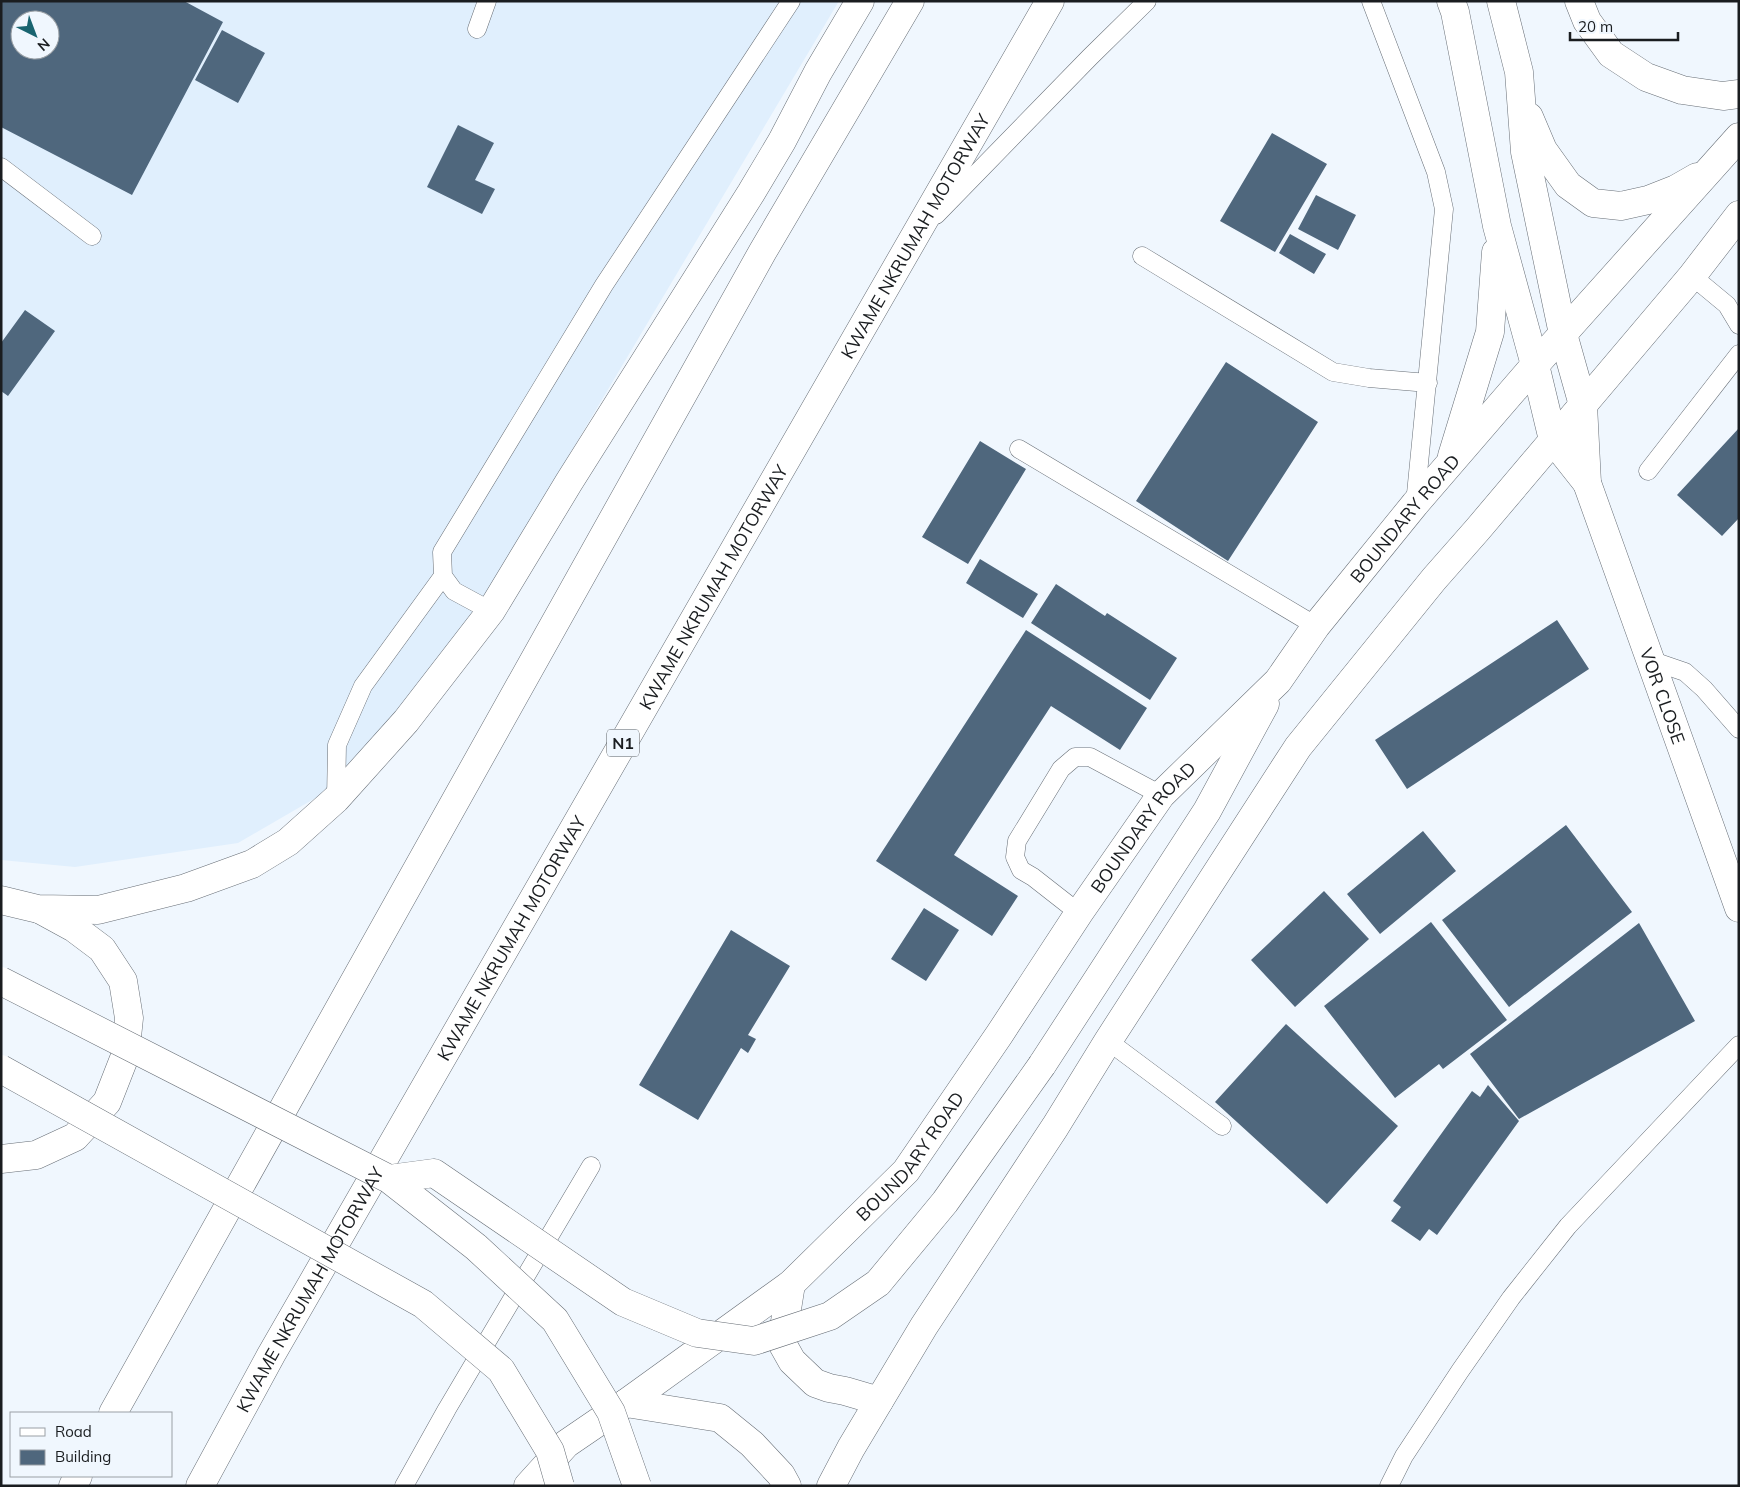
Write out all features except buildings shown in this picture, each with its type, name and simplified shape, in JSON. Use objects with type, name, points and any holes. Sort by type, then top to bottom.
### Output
[{"type":"main road","points":[[1,900],[38,909],[98,910],[186,888],[252,864],[288,842],[336,799],[406,721],[491,611],[569,482],[751,193],[860,1]]},
{"type":"main road","points":[[114,1412],[763,251],[910,1]]},
{"type":"main road","name":"KWAME NKRUMAH MOTORWAY","points":[[200,1486],[276,1346],[1050,1]]},
{"type":"main road","points":[[1451,1],[1455,12],[1497,226],[1535,365],[1553,440]]},
{"type":"main road","name":"VOR CLOSE","points":[[1500,1],[1519,72],[1525,152],[1563,334],[1583,405],[1587,483],[1739,908]]},
{"type":"main road","points":[[1579,1],[1587,20],[1611,54],[1646,77],[1682,90],[1723,96],[1739,94]]},
{"type":"main road","points":[[1521,97],[1543,150],[1568,185],[1593,203],[1621,206],[1648,200],[1676,190],[1711,169]]},
{"type":"main road","name":"BOUNDARY ROAD","points":[[528,1486],[566,1444],[791,1284],[906,1171],[999,1035],[1079,913],[1161,795],[1278,681],[1316,626],[1415,504],[1535,365],[1739,137]]},
{"type":"main road","points":[[831,1486],[851,1448],[924,1326],[1298,747],[1434,579],[1692,276],[1739,215]]},
{"type":"main road","points":[[1450,464],[1490,332],[1496,274],[1497,226]]},
{"type":"main road","name":"VOR CLOSE","points":[[1553,440],[1587,483]]},
{"type":"main road","points":[[389,1179],[434,1173],[623,1302],[697,1333],[754,1341],[830,1316],[878,1283],[945,1202],[1042,1065],[1207,811],[1278,681]]},
{"type":"main road","points":[[1,1159],[36,1155],[75,1137],[107,1102],[125,1056],[129,1018],[123,980],[102,949],[74,928],[38,909]]},
{"type":"main road","points":[[1,982],[389,1179],[476,1247],[555,1320],[611,1412],[638,1486]]},
{"type":"main road","points":[[1,1069],[423,1304],[501,1370],[550,1451],[560,1486]]},
{"type":"main road","points":[[791,1284],[783,1344],[792,1361],[815,1383],[879,1401]]},
{"type":"main road","points":[[626,1403],[720,1418],[752,1444],[781,1475],[787,1486]]},
{"type":"lane","points":[[477,29],[487,1]]},
{"type":"lane","points":[[491,611],[454,591],[443,576],[442,552],[604,285],[791,1]]},
{"type":"lane","points":[[915,237],[1147,1]]},
{"type":"lane","points":[[1371,1],[1436,172],[1444,209],[1415,504]]},
{"type":"lane","points":[[1,167],[92,236]]},
{"type":"lane","points":[[1142,256],[1333,372],[1368,378],[1428,383]]},
{"type":"lane","points":[[1692,276],[1728,305],[1739,325]]},
{"type":"lane","points":[[1648,471],[1739,354]]},
{"type":"lane","points":[[1019,449],[1316,626]]},
{"type":"lane","points":[[336,799],[337,745],[363,686],[443,576]]},
{"type":"lane","points":[[1650,660],[1685,672],[1704,689],[1739,728]]},
{"type":"lane","points":[[1079,913],[1033,876],[1021,870],[1015,857],[1017,841],[1061,769],[1075,757],[1090,757],[1161,795]]},
{"type":"lane","points":[[1108,1041],[1222,1126]]},
{"type":"lane","points":[[1389,1486],[1404,1456],[1460,1371],[1511,1298],[1568,1226],[1739,1045]]},
{"type":"lane","points":[[404,1486],[447,1409],[591,1166]]},
{"type":"shaded area","points":[[1,1],[839,1],[484,598],[350,778],[238,843],[75,867],[1,860]]}]
